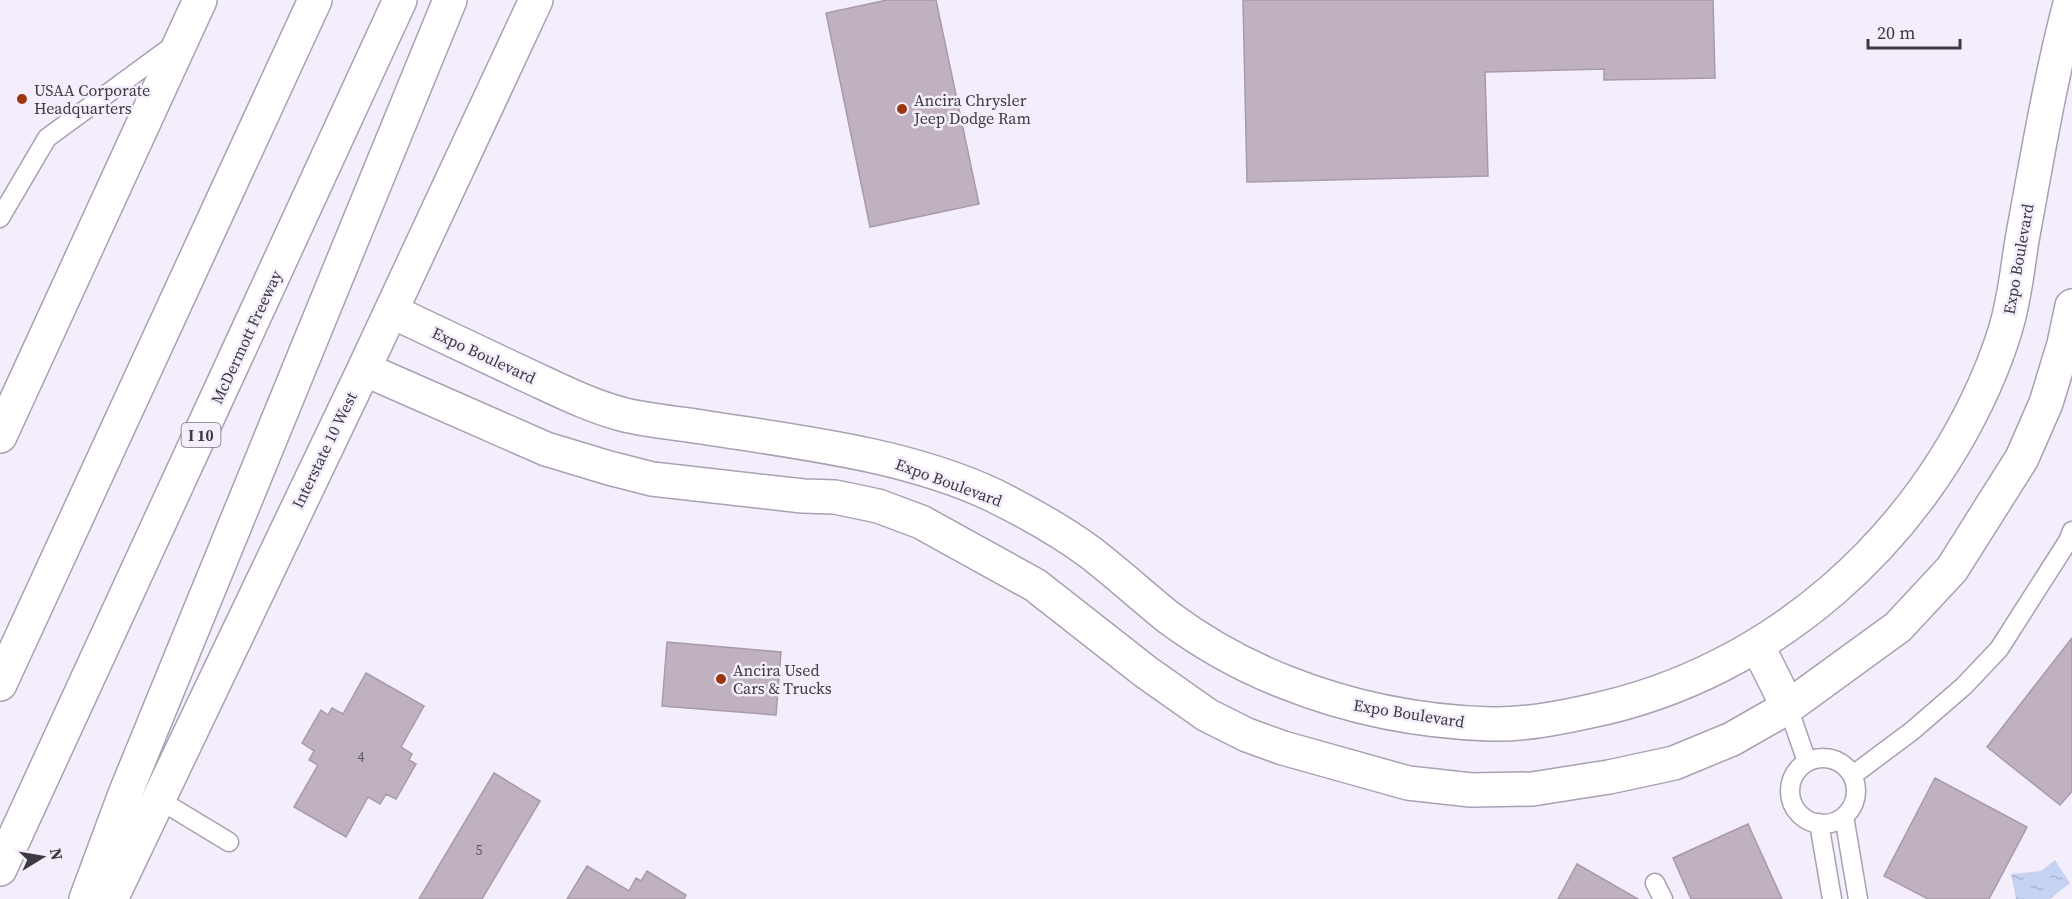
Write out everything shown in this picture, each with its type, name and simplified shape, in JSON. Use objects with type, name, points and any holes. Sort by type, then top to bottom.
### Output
[{"type":"main road","points":[[0,436],[200,0]]},
{"type":"main road","points":[[0,684],[315,0]]},
{"type":"main road","name":"McDermott Freeway","points":[[0,869],[400,0]]},
{"type":"main road","points":[[86,899],[125,794],[450,0]]},
{"type":"main road","name":"Interstate 10 West","points":[[111,899],[364,369],[536,0]]},
{"type":"main road","name":"Expo Boulevard","points":[[391,311],[579,400],[625,415],[832,447],[938,475],[992,495],[1088,550],[1170,618],[1224,653],[1277,680],[1329,699],[1385,712],[1497,725],[1555,718],[1613,706],[1669,688],[1757,645],[1821,601],[1865,562],[1911,508],[1939,470],[1969,419],[1993,366],[2011,310],[2024,226],[2057,51],[2071,0]]},
{"type":"main road","points":[[364,369],[546,449],[609,468],[652,479],[803,496],[835,497],[878,506],[921,522],[1035,585],[1146,672],[1207,715],[1247,735],[1283,748],[1408,783],[1471,790],[1533,789],[1674,764],[1732,739],[1788,707],[1898,627],[1952,569],[2026,449],[2046,403],[2064,344],[2072,306]]},
{"type":"main road","points":[[0,393],[42,347]]},
{"type":"main road","points":[[1757,645],[1788,707]]},
{"type":"lane","points":[[0,218],[46,138],[184,38]]},
{"type":"lane","points":[[1853,775],[1930,716],[1964,686],[1999,649],[2068,541],[2072,531]]},
{"type":"lane","points":[[1788,707],[1807,762]]},
{"type":"lane","points":[[1820,758],[1833,759],[1844,765],[1853,775],[1857,788],[1856,801],[1840,820],[1827,824],[1814,823],[1802,817],[1794,807],[1790,795],[1791,782],[1797,770],[1807,762],[1820,758]]},
{"type":"lane","points":[[158,799],[229,842]]},
{"type":"lane","points":[[1844,816],[1858,899]]},
{"type":"lane","points":[[1819,824],[1832,899]]},
{"type":"water","points":[[2055,860],[2070,883],[2050,899],[2016,899],[2011,874],[2041,871]]},
{"type":"building","name":"Ancira Chrysler Jeep Dodge Ram","points":[[887,0],[936,0],[979,204],[870,227],[826,13]]},
{"type":"building","points":[[1243,0],[1713,0],[1715,78],[1604,80],[1604,69],[1485,72],[1488,176],[1247,182]]},
{"type":"building","points":[[2072,638],[2072,791],[2060,805],[1987,747]]},
{"type":"building","name":"Ancira Used Cars & Trucks","points":[[667,642],[781,652],[776,715],[662,706]]},
{"type":"building","points":[[366,673],[424,706],[401,747],[412,754],[409,760],[416,764],[396,799],[386,794],[380,804],[368,797],[346,837],[294,807],[318,765],[309,760],[314,751],[302,743],[321,710],[328,715],[332,708],[343,714]]},
{"type":"building","points":[[494,773],[540,801],[482,899],[419,899]]},
{"type":"building","points":[[1935,778],[2027,827],[1989,899],[1928,899],[1884,876]]},
{"type":"building","points":[[1748,824],[1782,899],[1691,899],[1673,858]]},
{"type":"building","points":[[1577,864],[1638,899],[1558,899]]},
{"type":"building","points":[[587,866],[629,891],[636,878],[641,881],[647,871],[686,895],[684,899],[567,899]]},
{"type":"place","name":"USAA Corporate Headquarters","points":[[22,99]]},
{"type":"place","name":"Ancira Chrysler Jeep Dodge Ram","points":[[902,109]]},
{"type":"place","name":"Ancira Used Cars & Trucks","points":[[721,679]]}]
